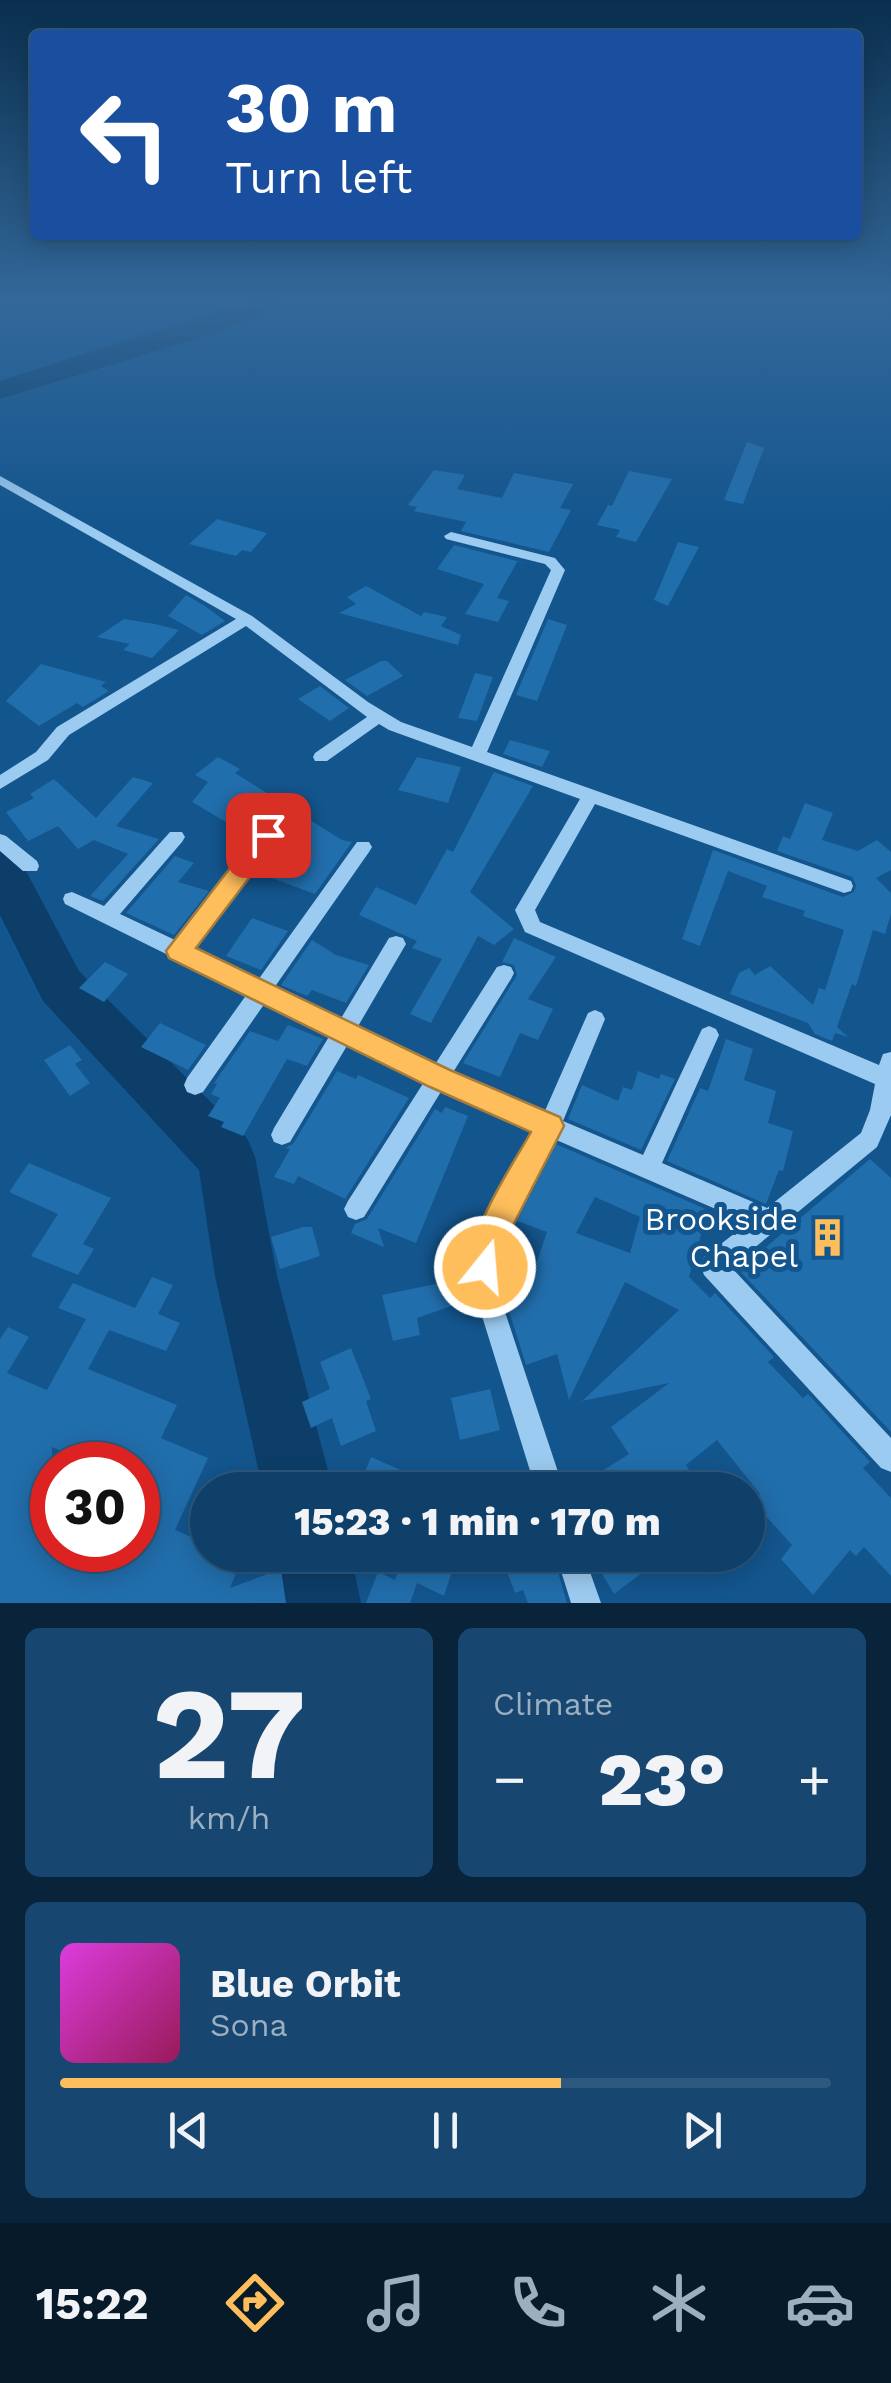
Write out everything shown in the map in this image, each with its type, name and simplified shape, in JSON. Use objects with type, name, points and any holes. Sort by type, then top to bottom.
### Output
[{"type":"street","points":[[0,480],[246,618],[378,717],[844,886]]},
{"type":"street","points":[[452,536],[550,561],[558,570],[478,756]]},
{"type":"street","points":[[0,783],[42,756],[62,731],[246,618]]},
{"type":"street","points":[[321,757],[378,717]]},
{"type":"street","points":[[591,795],[525,910],[532,927],[888,1069],[887,1119],[868,1140],[766,1219],[714,1266],[891,1458]]},
{"type":"street","points":[[178,951],[268,835]]},
{"type":"street","points":[[108,916],[176,838]]},
{"type":"street","points":[[0,841],[30,866]]},
{"type":"street","points":[[195,1085],[363,847]]},
{"type":"street","points":[[72,898],[440,1078],[766,1219]]},
{"type":"street","points":[[282,1135],[396,944]]},
{"type":"street","points":[[356,1209],[504,973]]},
{"type":"street","points":[[544,1472],[489,1300],[485,1267],[492,1234],[550,1126],[595,1019]]},
{"type":"street","points":[[649,1168],[709,1035]]},
{"type":"street","points":[[576,1572],[586,1603]]},
{"type":"building","points":[[747,442],[764,448],[743,504],[724,500]]},
{"type":"building","points":[[434,470],[465,475],[457,489],[502,498],[514,473],[573,484],[560,508],[571,510],[549,552],[461,531],[466,522],[414,511],[417,507],[408,505]]},
{"type":"building","points":[[629,471],[672,479],[636,542],[616,537],[620,530],[597,525],[608,505],[612,506]]},
{"type":"building","points":[[217,519],[267,533],[251,552],[242,550],[236,556],[189,544]]},
{"type":"building","points":[[678,542],[699,547],[668,606],[654,600]]},
{"type":"building","points":[[454,545],[525,563],[517,562],[497,598],[509,601],[498,622],[465,614],[484,584],[437,569]]},
{"type":"building","points":[[366,586],[421,616],[424,612],[447,617],[441,626],[461,635],[458,645],[339,613],[356,604],[347,597]]},
{"type":"building","points":[[186,595],[225,621],[202,635],[168,616]]},
{"type":"building","points":[[124,619],[179,630],[152,658],[123,650],[130,644],[97,637]]},
{"type":"building","points":[[548,619],[567,625],[537,701],[516,695]]},
{"type":"building","points":[[387,661],[403,676],[367,696],[345,680]]},
{"type":"building","points":[[41,664],[106,682],[101,686],[109,691],[83,707],[77,703],[39,726],[6,701]]},
{"type":"building","points":[[475,673],[493,677],[477,721],[458,718]]},
{"type":"building","points":[[320,686],[349,708],[330,721],[298,699]]},
{"type":"building","points":[[510,740],[550,751],[542,767],[503,754]]},
{"type":"building","points":[[218,757],[240,769],[235,773],[342,840],[352,842],[315,894],[266,876],[292,842],[277,828],[260,822],[246,834],[192,802],[208,782],[195,775]]},
{"type":"building","points":[[417,757],[461,767],[448,803],[398,790]]},
{"type":"building","points":[[494,772],[533,786],[470,892],[514,929],[494,945],[478,936],[431,1023],[410,1014],[442,959],[412,948],[417,941],[359,915],[376,887],[416,905],[447,849],[453,852]]},
{"type":"building","points":[[133,777],[153,783],[116,826],[159,839],[103,901],[90,896],[128,854],[94,840],[78,849],[58,826],[28,841],[6,812],[34,798],[30,794],[54,779],[96,818]]},
{"type":"building","points":[[805,803],[833,813],[822,840],[858,851],[877,840],[891,852],[891,870],[876,878],[891,893],[891,914],[885,934],[873,930],[856,986],[852,984],[837,1027],[848,1037],[835,1033],[832,1041],[815,1034],[808,1023],[730,994],[739,973],[749,968],[755,975],[770,966],[813,1005],[819,988],[825,990],[844,930],[803,916],[805,911],[762,897],[767,886],[728,871],[700,946],[682,939],[713,850],[843,897],[854,892],[852,877],[777,851],[783,836],[790,839]]},
{"type":"building","points":[[175,856],[194,863],[178,882],[209,891],[174,935],[126,913]]},
{"type":"building","points":[[252,918],[288,931],[261,970],[226,956]]},
{"type":"building","points":[[514,938],[556,957],[528,999],[553,1009],[538,1040],[520,1033],[500,1077],[463,1063],[517,975],[514,965],[502,962]]},
{"type":"building","points":[[312,940],[336,955],[369,965],[346,1003],[312,990],[307,996],[281,985]]},
{"type":"building","points":[[105,962],[128,974],[104,1002],[79,988]]},
{"type":"building","points":[[160,1023],[206,1045],[188,1070],[141,1047]]},
{"type":"building","points":[[288,1025],[323,1039],[307,1066],[287,1059],[243,1136],[221,1127],[224,1122],[208,1116],[220,1098],[211,1094],[217,1084],[214,1083],[250,1031],[278,1041]]},
{"type":"building","points":[[726,1039],[753,1049],[744,1080],[776,1091],[768,1123],[793,1131],[783,1171],[779,1170],[766,1204],[667,1161],[700,1088],[708,1091]]},
{"type":"building","points":[[70,1045],[82,1060],[75,1064],[90,1083],[70,1096],[44,1060]]},
{"type":"building","points":[[337,1071],[356,1079],[358,1075],[409,1098],[345,1199],[298,1176],[294,1184],[274,1177],[290,1149],[285,1148],[293,1144]]},
{"type":"building","points":[[638,1071],[659,1079],[661,1074],[675,1079],[641,1150],[568,1119],[582,1085],[618,1101],[623,1087],[632,1090]]},
{"type":"building","points":[[445,1107],[468,1116],[416,1243],[378,1228],[384,1247],[351,1233],[355,1224],[367,1219],[435,1109],[442,1113]]},
{"type":"building","points":[[556,1144],[708,1210],[689,1277],[710,1298],[715,1293],[774,1357],[768,1362],[803,1398],[808,1394],[870,1462],[863,1468],[891,1498],[891,1576],[864,1547],[856,1556],[850,1550],[813,1595],[781,1559],[792,1545],[765,1515],[765,1472],[742,1472],[717,1440],[686,1465],[690,1472],[600,1472],[629,1454],[611,1427],[669,1383],[582,1401],[679,1310],[625,1282],[569,1400],[557,1354],[526,1365],[505,1298],[527,1291],[547,1232],[517,1221]],"holes":[[[595,1197],[640,1217],[630,1253],[576,1233]]]},
{"type":"building","points":[[870,1159],[891,1178],[891,1432],[739,1270]]},
{"type":"building","points":[[29,1163],[111,1198],[83,1244],[94,1249],[78,1275],[31,1256],[58,1214],[9,1192]]},
{"type":"building","points":[[312,1227],[320,1256],[280,1269],[271,1237]]},
{"type":"building","points":[[152,1277],[173,1285],[158,1314],[180,1323],[166,1351],[109,1330],[88,1369],[177,1405],[161,1438],[208,1458],[202,1472],[190,1472],[190,1497],[175,1530],[190,1536],[190,1572],[236,1572],[230,1588],[281,1572],[286,1603],[0,1603],[0,1339],[8,1327],[29,1337],[7,1373],[47,1390],[86,1319],[58,1308],[73,1283],[135,1308]]},
{"type":"building","points":[[450,1281],[457,1304],[417,1318],[420,1335],[393,1341],[382,1295]]},
{"type":"building","points":[[351,1348],[371,1399],[366,1401],[376,1431],[341,1446],[332,1418],[311,1428],[302,1402],[330,1389],[320,1362]]},
{"type":"building","points":[[490,1389],[500,1430],[460,1440],[451,1398]]},
{"type":"building","points":[[371,1457],[406,1472],[365,1472]]},
{"type":"building","points":[[378,1572],[395,1580],[398,1572],[452,1572],[444,1596],[417,1583],[410,1603],[366,1603]]},
{"type":"building","points":[[507,1572],[558,1572],[567,1603],[528,1603],[523,1590],[515,1593]]},
{"type":"building","points":[[601,1572],[643,1572],[614,1594]]},
{"type":"waterway","points":[[0,390],[40,378]]},
{"type":"waterway","points":[[0,867],[61,986],[226,1157],[246,1276],[294,1472]]},
{"type":"waterway","points":[[317,1572],[323,1603]]},
{"type":"place","name":"Brookside Chapel","points":[[828,1237]]},
{"type":"route","points":[[268,835],[178,951],[440,1078],[550,1126],[492,1234],[485,1267]]}]
